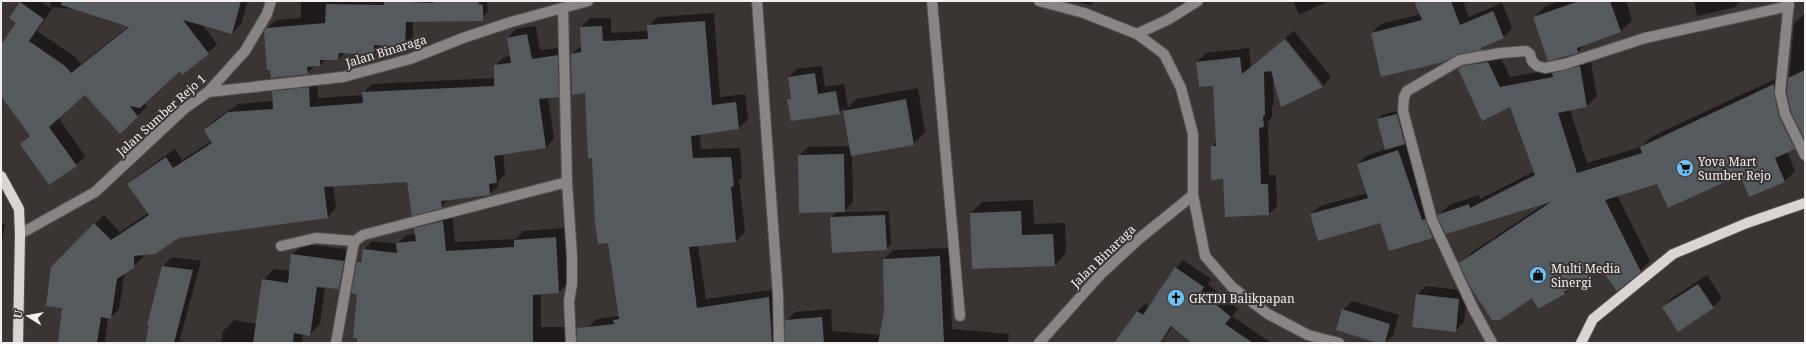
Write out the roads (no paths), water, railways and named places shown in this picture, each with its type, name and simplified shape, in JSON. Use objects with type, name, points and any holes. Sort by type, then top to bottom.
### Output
[{"type":"main road","points":[[1,176],[19,209],[18,343]]},
{"type":"main road","points":[[1581,343],[1593,319],[1673,254],[1747,223],[1805,203]]},
{"type":"street","name":"Jalan Sumber Rejo 1","points":[[20,234],[95,192],[184,109],[208,92],[245,51],[267,14],[271,1]]},
{"type":"street","name":"Jalan Binaraga","points":[[208,92],[343,77],[410,60],[497,26],[588,1]]},
{"type":"street","points":[[757,1],[777,287],[779,343]]},
{"type":"street","points":[[932,1],[960,316]]},
{"type":"street","points":[[1039,1],[1084,13],[1137,34],[1164,54],[1181,88],[1193,134],[1193,196],[1205,256],[1232,287],[1268,314],[1308,335],[1339,343]]},
{"type":"street","points":[[1137,34],[1169,19],[1198,1]]},
{"type":"street","points":[[1492,343],[1432,220],[1403,111],[1402,104],[1407,91],[1460,60],[1501,53],[1526,51],[1530,54],[1532,61],[1537,66],[1544,68],[1565,64],[1645,38],[1789,3],[1780,92],[1786,114],[1805,155]]},
{"type":"street","points":[[563,8],[567,182],[572,256],[572,284],[569,301],[571,343]]},
{"type":"street","points":[[281,246],[316,238],[355,241],[363,235],[567,182]]},
{"type":"street","name":"Jalan Binaraga","points":[[1039,343],[1101,274],[1140,238],[1193,196]]},
{"type":"street","points":[[336,343],[355,241]]},
{"type":"place","name":"Yova Mart Sumber Rejo","points":[[1685,168]]},
{"type":"place","name":"Multi Media Sinergi","points":[[1538,275]]},
{"type":"place","name":"GKTDI Balikpapan","points":[[1176,298]]}]
